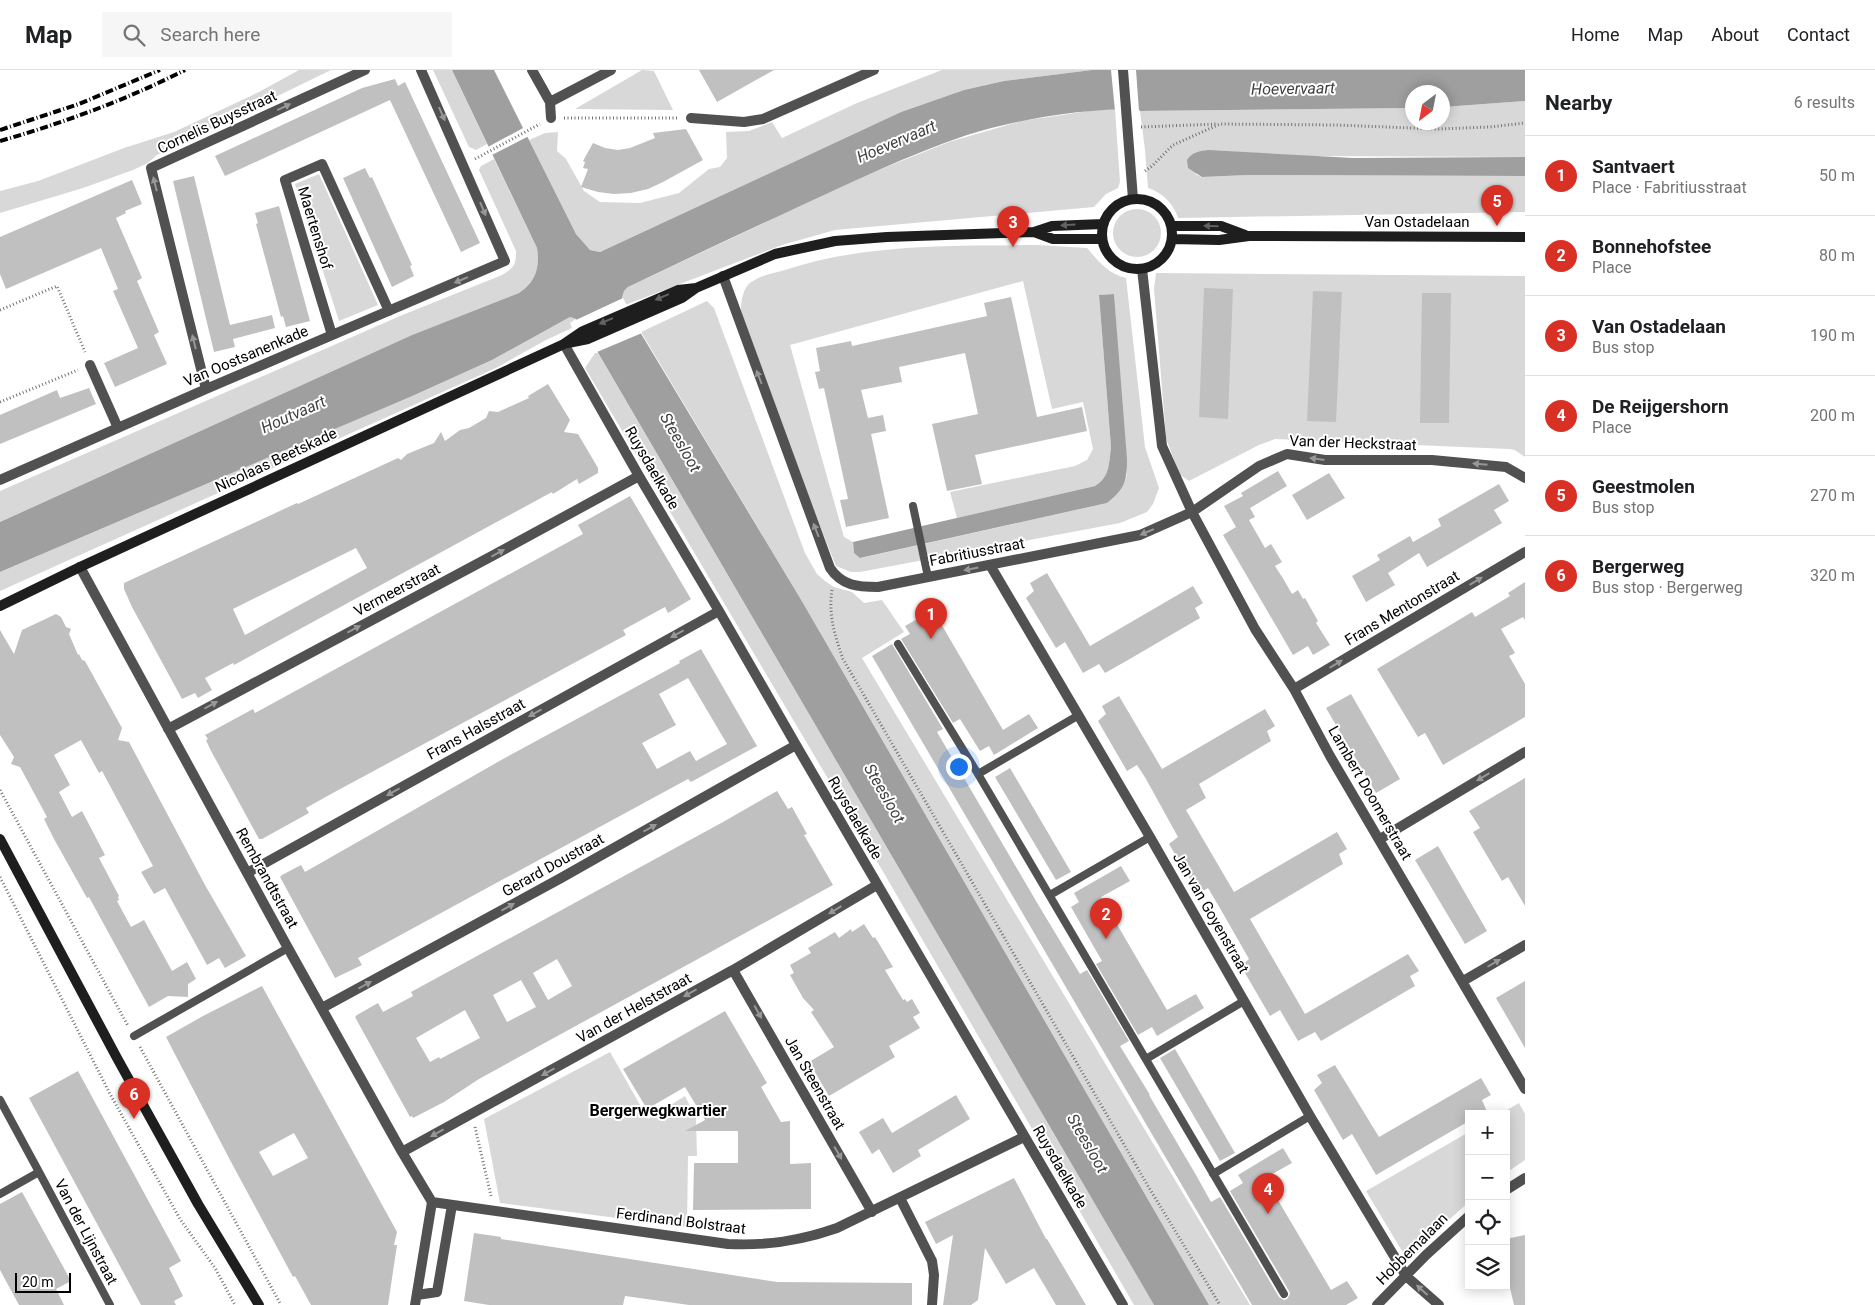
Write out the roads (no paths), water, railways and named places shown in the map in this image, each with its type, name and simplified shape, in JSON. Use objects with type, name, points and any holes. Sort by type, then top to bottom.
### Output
[{"type":"street","name":"Cornelis Buysstraat","points":[[206,389],[151,168],[365,70]]},
{"type":"street","name":"Van Oostsanenkade","points":[[0,480],[206,389],[505,261],[421,70]]},
{"type":"street","points":[[532,70],[550,102],[550,118]]},
{"type":"street","points":[[550,102],[611,70]]},
{"type":"street","points":[[691,118],[744,122],[763,119],[874,70]]},
{"type":"street","points":[[1122,70],[1128,127],[1132,199]]},
{"type":"street","name":"Maertenshof","points":[[332,335],[285,180],[322,164],[389,311]]},
{"type":"street","points":[[1132,199],[1145,200],[1157,205],[1166,215],[1172,226],[1172,239],[1169,250],[1162,260],[1142,269],[1131,269],[1116,262],[1105,250],[1102,239],[1103,224],[1110,212],[1120,204],[1132,199]]},
{"type":"street","points":[[564,344],[632,315],[682,298],[696,288],[775,254],[835,241],[887,237],[1034,232],[1052,226],[1103,224]]},
{"type":"street","name":"Van Ostadelaan","points":[[1172,226],[1221,226],[1249,236]]},
{"type":"street","points":[[1034,232],[1053,239],[1102,239]]},
{"type":"street","name":"Van Ostadelaan","points":[[1172,239],[1219,240],[1249,236],[1525,238]]},
{"type":"street","points":[[1142,269],[1162,446],[1192,512]]},
{"type":"street","name":"Fabritiusstraat","points":[[722,276],[823,550],[834,574],[843,582],[860,587],[878,587],[1140,535],[1192,512]]},
{"type":"street","name":"Ruysdaelkade","points":[[564,344],[796,746],[1123,1305]]},
{"type":"street","name":"Nicolaas Beetskade","points":[[0,606],[80,567],[564,344]]},
{"type":"street","points":[[90,365],[118,428]]},
{"type":"street","name":"Van der Heckstraat","points":[[1192,512],[1259,466],[1286,454],[1325,460],[1432,460],[1506,466],[1525,478]]},
{"type":"street","name":"Vermeerstraat","points":[[168,729],[639,476]]},
{"type":"street","name":"Lambert Doomerstraat","points":[[1192,512],[1255,629],[1294,689],[1330,756],[1525,1089]]},
{"type":"street","name":"Frans Mentonstraat","points":[[1294,689],[1525,552]]},
{"type":"street","name":"Jan van Goyenstraat","points":[[990,565],[1150,837],[1310,1116],[1406,1276],[1439,1305]]},
{"type":"street","name":"Rembrandtstraat","points":[[80,567],[288,948],[432,1202]]},
{"type":"street","name":"Frans Halsstraat","points":[[247,873],[719,611]]},
{"type":"street","name":"Gerard Doustraat","points":[[322,1008],[561,878],[796,746]]},
{"type":"street","points":[[1380,839],[1525,752]]},
{"type":"street","points":[[0,839],[198,1204],[259,1305]]},
{"type":"street","name":"Van der Helststraat","points":[[402,1152],[733,970],[878,885]]},
{"type":"street","points":[[1463,981],[1525,945]]},
{"type":"street","name":"Jan Steenstraat","points":[[733,970],[872,1212]]},
{"type":"street","name":"Ferdinand Bolstraat","points":[[432,1202],[728,1244],[766,1245],[815,1235],[837,1228],[1024,1137]]},
{"type":"street","points":[[1510,1187],[1525,1178]]},
{"type":"street","points":[[900,1198],[932,1261],[934,1275],[932,1305]]},
{"type":"street","points":[[416,1300],[432,1202]]},
{"type":"street","points":[[416,1300],[437,1292],[452,1205]]},
{"type":"street","name":"Hobbemalaan","points":[[1377,1305],[1448,1233],[1465,1219]]},
{"type":"lane","points":[[913,506],[928,577]]},
{"type":"lane","points":[[898,644],[1050,895],[1284,1294]]},
{"type":"lane","points":[[978,774],[1078,715]]},
{"type":"lane","points":[[1050,895],[1150,837]]},
{"type":"lane","points":[[134,1036],[288,948]]},
{"type":"lane","points":[[1146,1059],[1244,1001]]},
{"type":"lane","name":"Van der Lijnstraat","points":[[0,1100],[110,1305]]},
{"type":"lane","points":[[1214,1174],[1310,1116]]},
{"type":"lane","name":"Van der Lijnstraat","points":[[0,1194],[39,1172]]},
{"type":"water","points":[[452,70],[494,70],[576,234],[590,250],[600,252],[901,112],[964,90],[1004,81],[1092,70],[1525,70],[1525,101],[1450,106],[1450,85],[1405,85],[1405,108],[1140,111],[1138,109],[1117,109],[1030,119],[988,129],[923,151],[838,188],[628,287],[624,291],[622,298],[640,332],[803,603],[1209,1305],[1154,1305],[597,351],[576,319],[570,317],[492,360],[410,397],[0,572],[0,522],[412,335],[519,293],[525,289],[536,274],[538,262],[537,248]]},
{"type":"water","points":[[1199,151],[1353,158],[1525,157],[1525,176],[1248,175],[1202,177],[1188,168],[1187,160]]},
{"type":"water","points":[[1114,294],[1127,459],[1124,484],[1113,498],[1107,503],[860,558],[854,553],[853,542],[1095,486],[1100,482],[1108,469],[1111,447],[1099,295]]},
{"type":"railway","points":[[0,130],[79,104],[160,70]]},
{"type":"railway","points":[[0,141],[94,110],[185,70]]},
{"type":"place","name":"Geestmolen","points":[[1497,226]]},
{"type":"place","name":"Van Ostadelaan","points":[[1013,247]]},
{"type":"place","name":"Santvaert","points":[[931,639]]},
{"type":"place","name":"Bonnehofstee","points":[[1106,939]]},
{"type":"place","name":"Bergerweg","points":[[134,1119]]},
{"type":"place","name":"De Reijgershorn","points":[[1268,1214]]},
{"type":"district","name":"Bergerwegkwartier","points":[[658,1110]]},
{"type":"water label","name":"Hoevervaart","points":[[1293,88]]},
{"type":"water label","name":"Hoevervaart","points":[[896,141]]},
{"type":"water label","name":"Houtvaart","points":[[293,414]]},
{"type":"water label","name":"Steesloot","points":[[681,442]]},
{"type":"water label","name":"Steesloot","points":[[885,793]]},
{"type":"water label","name":"Steesloot","points":[[1088,1143]]}]
